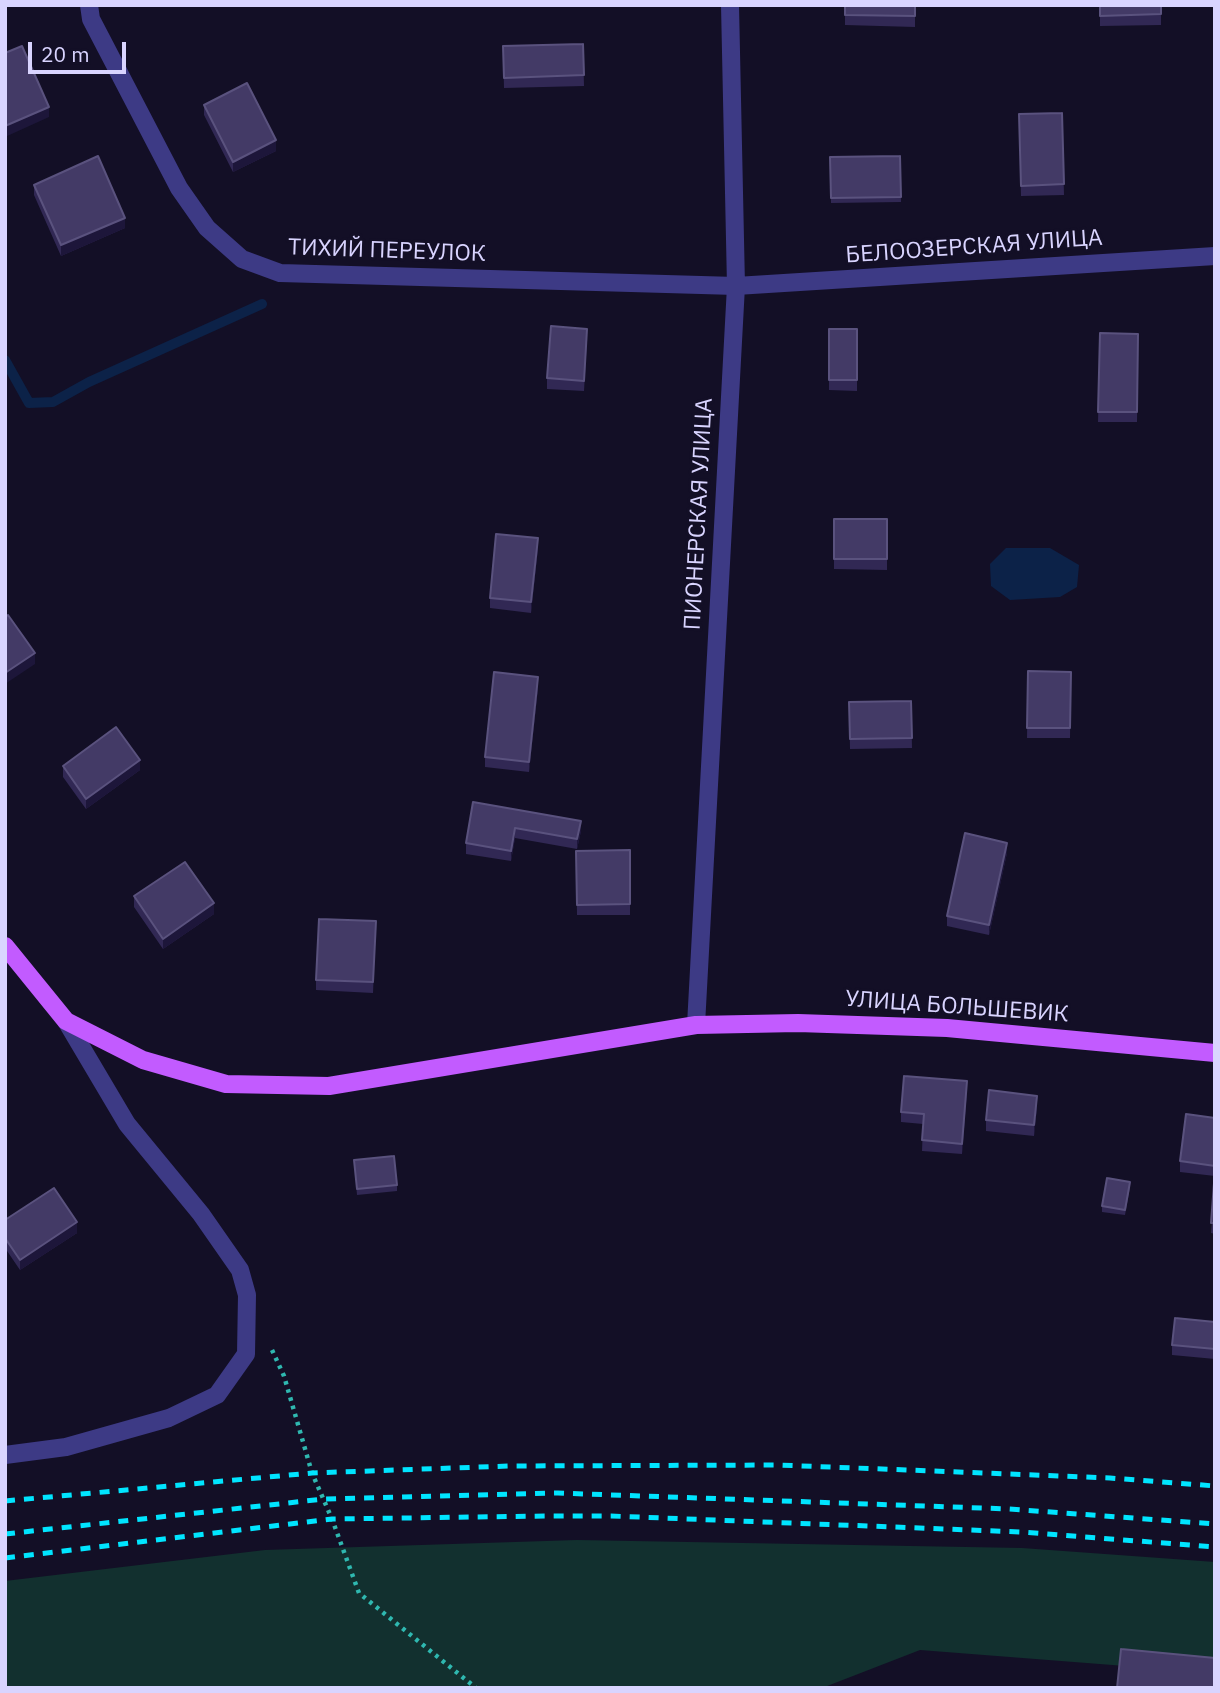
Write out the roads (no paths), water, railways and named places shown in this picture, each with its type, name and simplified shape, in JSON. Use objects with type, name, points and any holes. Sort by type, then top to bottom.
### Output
[{"type":"main road","points":[[5,946],[66,1021]]},
{"type":"main road","name":"УЛИЦА БОЛЬШЕВИК","points":[[66,1021],[143,1060],[226,1084],[329,1086],[696,1025],[798,1023],[947,1028],[1215,1053]]},
{"type":"street","name":"ПИОНЕРСКАЯ УЛИЦА","points":[[696,1025],[736,286],[730,5]]},
{"type":"street","name":"ТИХИЙ ПЕРЕУЛОК","points":[[90,12],[179,188],[207,228],[242,259],[280,274],[736,286]]},
{"type":"street","name":"БЕЛООЗЕРСКАЯ УЛИЦА","points":[[736,286],[1215,256]]},
{"type":"street","points":[[5,1455],[66,1447],[169,1418],[216,1395],[246,1354],[247,1295],[240,1270],[201,1214],[127,1124],[66,1021]]},
{"type":"water","points":[[1006,548],[1050,548],[1079,565],[1077,587],[1060,597],[1010,600],[991,586],[990,564]]},
{"type":"waterway","points":[[5,360],[29,403],[53,402],[89,382],[262,304]]},
{"type":"railway","points":[[5,1501],[312,1473],[509,1466],[779,1465],[1110,1478],[1215,1486]]},
{"type":"railway","points":[[5,1534],[324,1499],[558,1493],[1009,1509],[1215,1524]]},
{"type":"railway","points":[[5,1558],[332,1519],[546,1516],[611,1516],[1021,1532],[1215,1547]]}]
